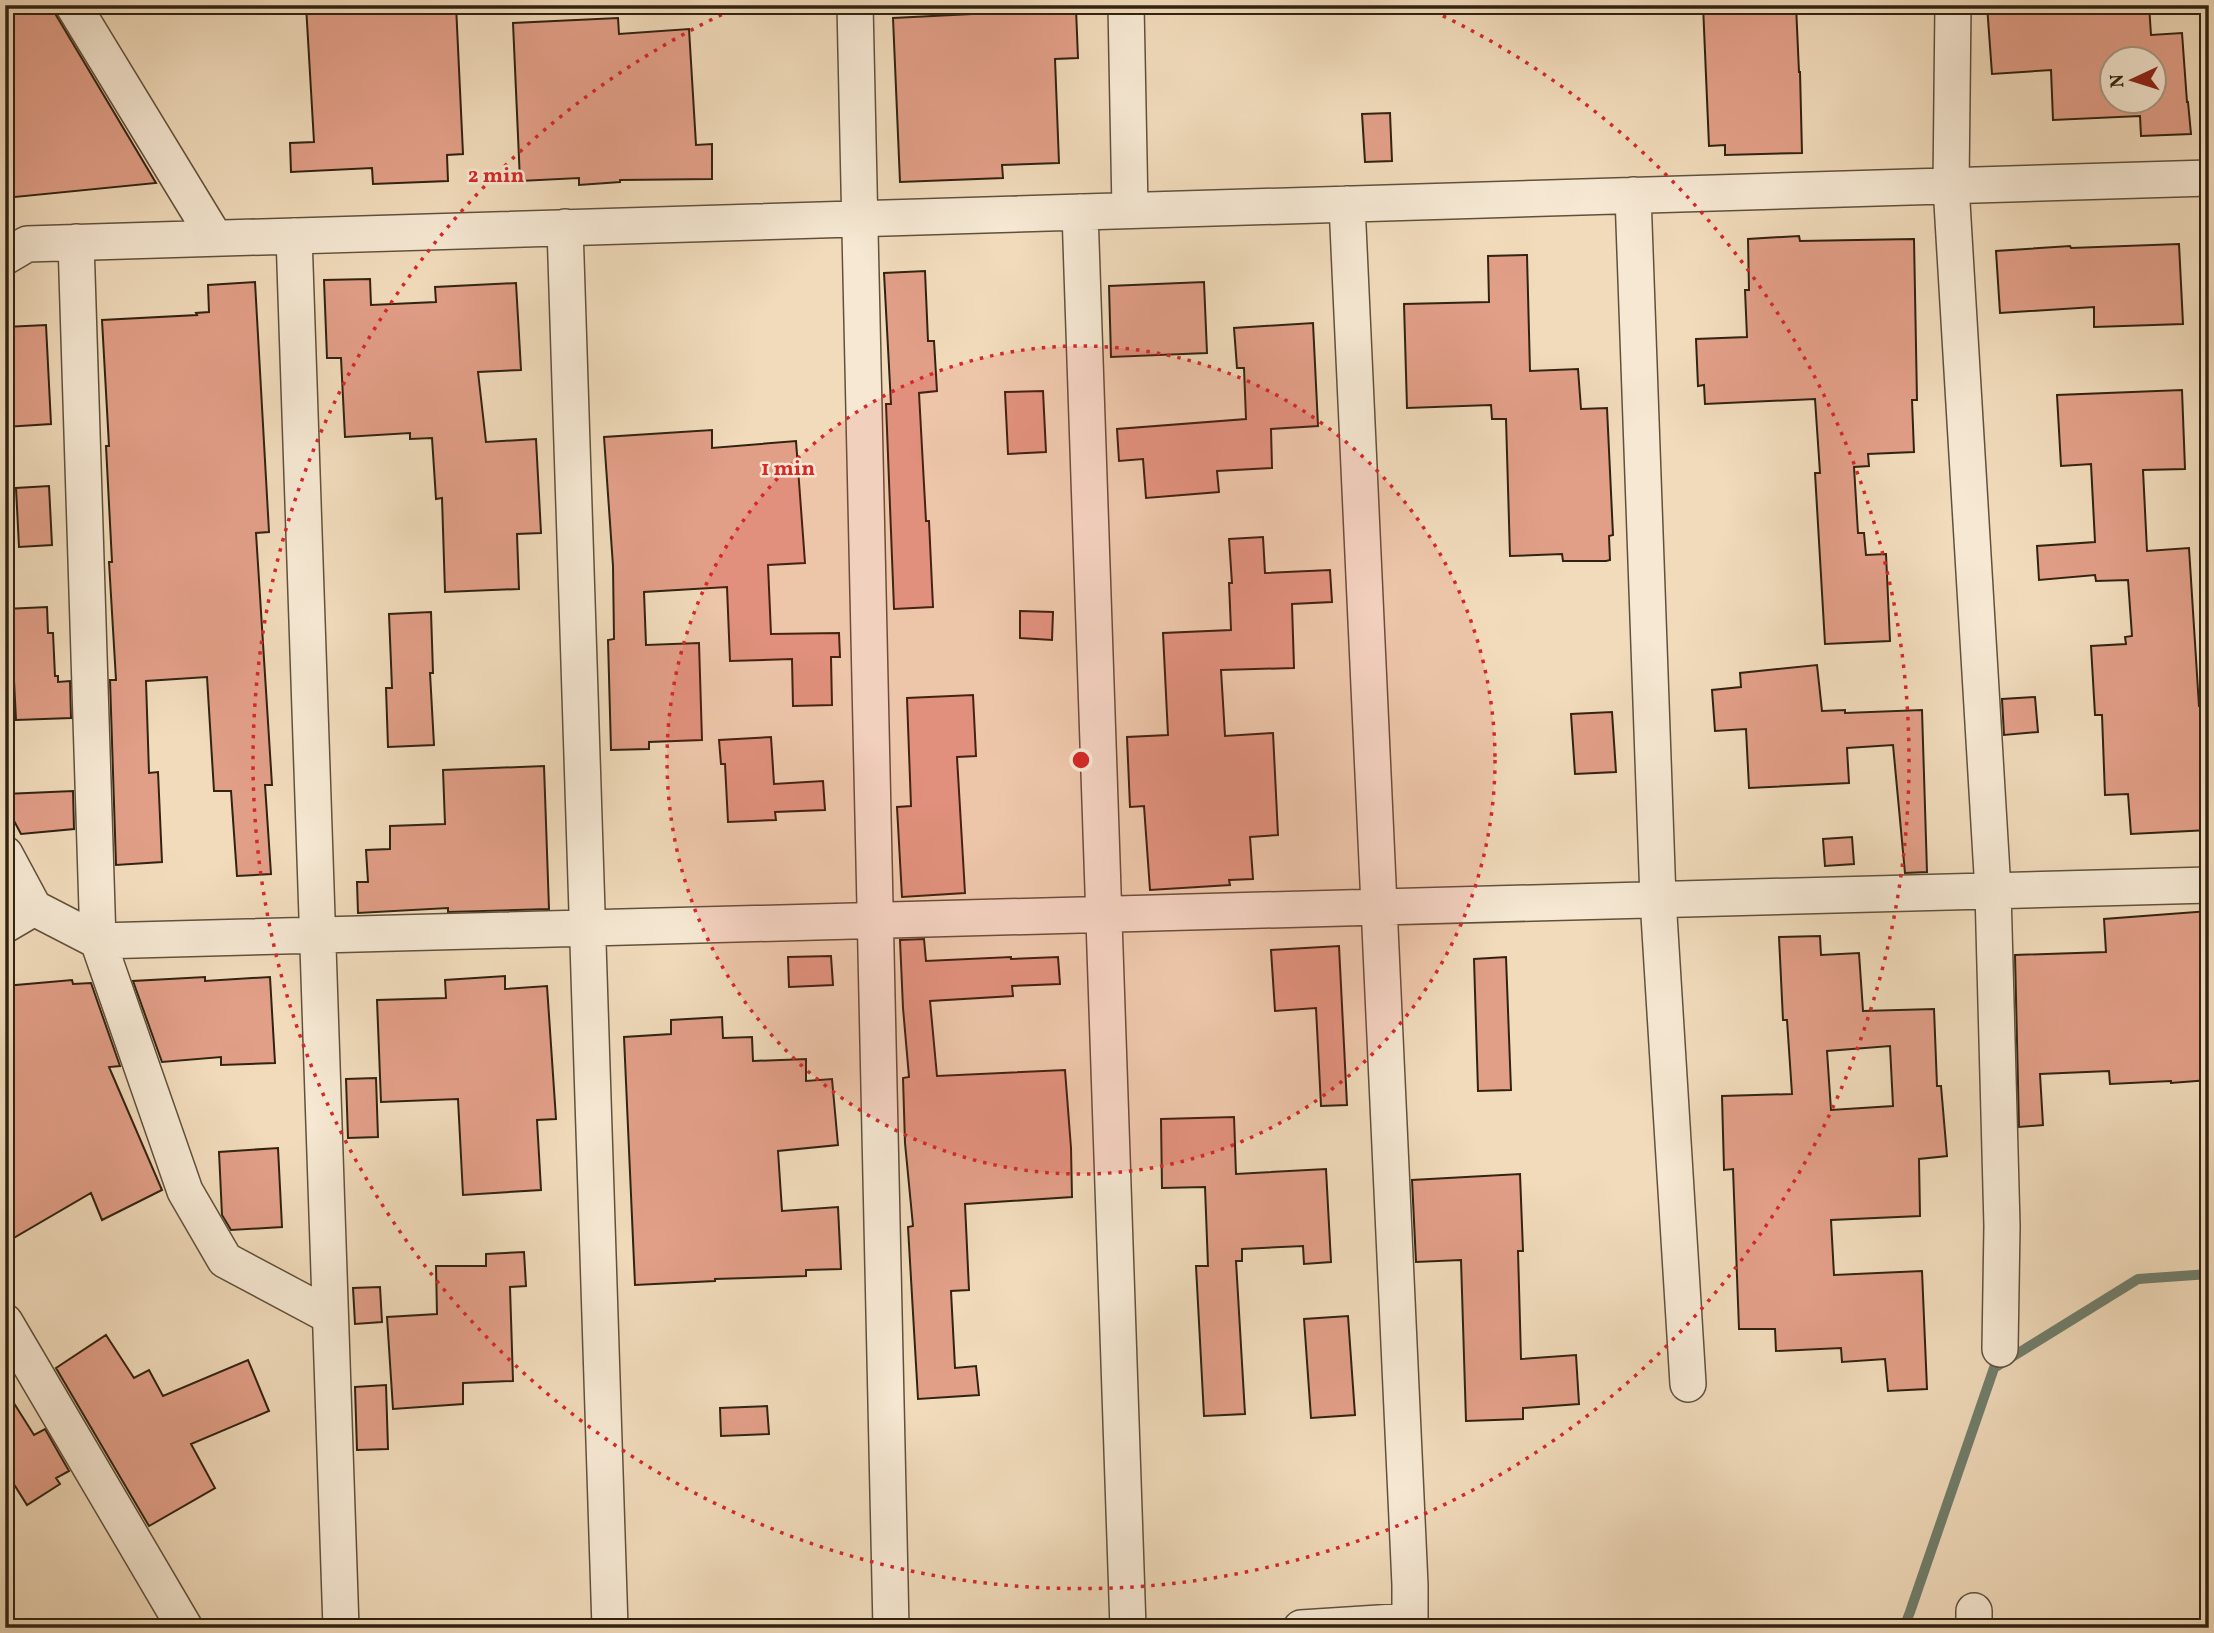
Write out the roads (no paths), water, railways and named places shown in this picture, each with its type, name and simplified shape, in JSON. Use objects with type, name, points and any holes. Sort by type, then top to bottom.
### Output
[{"type":"street","points":[[73,5],[215,238]]},
{"type":"street","points":[[855,5],[891,1628]]},
{"type":"street","points":[[1126,5],[1130,211]]},
{"type":"street","points":[[1952,5],[1951,186],[1993,891],[2002,1226],[2000,1349]]},
{"type":"street","points":[[5,257],[27,244],[76,242],[2209,178]]},
{"type":"street","points":[[1633,195],[1658,900],[1688,1384]]},
{"type":"street","points":[[1300,1628],[1410,1621],[1410,1571],[1348,204]]},
{"type":"street","points":[[1080,212],[1128,1628]]},
{"type":"street","points":[[565,227],[610,1628]]},
{"type":"street","points":[[294,236],[341,1628]]},
{"type":"street","points":[[76,242],[98,942],[185,1191],[225,1260],[330,1316]]},
{"type":"street","points":[[5,854],[19,916],[98,942],[2209,885]]},
{"type":"street","points":[[5,1322],[185,1628]]},
{"type":"waterway","points":[[1902,1628],[1910,1612],[1994,1368],[2138,1279],[2209,1274]]}]
